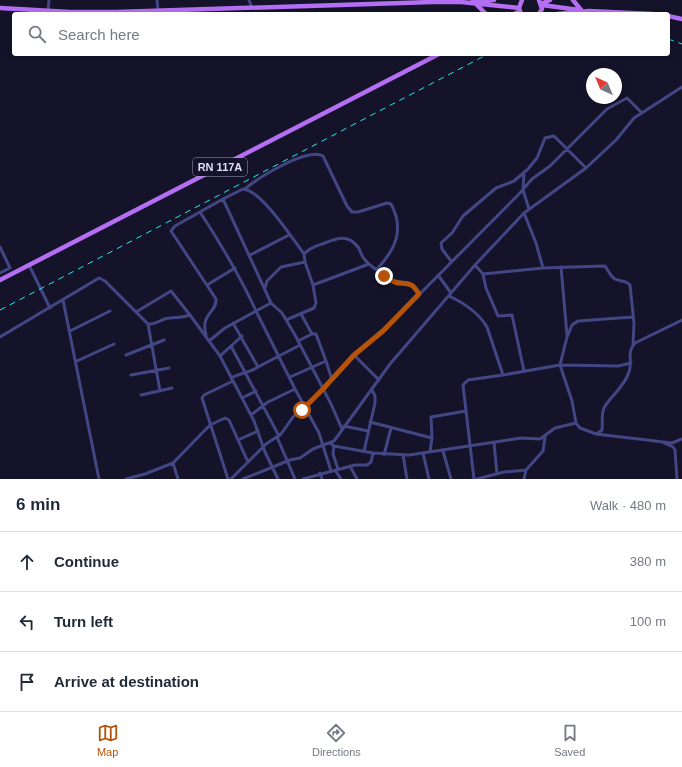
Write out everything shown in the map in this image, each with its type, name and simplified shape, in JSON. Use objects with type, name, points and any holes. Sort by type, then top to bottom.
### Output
[{"type":"main road","points":[[466,3],[494,0]]},
{"type":"main road","points":[[0,8],[48,11],[158,10],[450,1],[520,11],[522,0]]},
{"type":"main road","points":[[541,3],[550,0]]},
{"type":"main road","points":[[573,0],[581,10]]},
{"type":"main road","points":[[541,3],[581,10],[610,12]]},
{"type":"main road","points":[[477,5],[484,12]]},
{"type":"main road","points":[[578,12],[589,11]]},
{"type":"main road","points":[[670,16],[682,19]]},
{"type":"main road","name":"RN 117A","points":[[0,280],[435,56]]},
{"type":"street","points":[[48,11],[49,0]]},
{"type":"street","points":[[157,0],[158,10]]},
{"type":"street","points":[[250,0],[252,8]]},
{"type":"street","points":[[243,479],[288,461],[300,458],[313,449],[330,443],[337,438],[344,426],[390,364],[475,265],[524,213],[586,168],[612,144],[628,123],[641,112],[682,87]]},
{"type":"street","points":[[231,479],[264,447],[278,436],[293,417],[305,408],[354,355],[383,331],[523,190],[532,179],[550,166],[607,109],[627,98],[641,112]]},
{"type":"street","points":[[451,261],[440,245],[452,233],[461,218],[496,188],[514,181],[524,172],[537,158],[543,141],[549,136],[554,136],[586,168]]},
{"type":"street","points":[[206,337],[204,328],[205,319],[216,301],[171,231],[175,226],[223,199],[245,189],[266,174],[295,160],[315,154],[323,156],[347,206],[352,212],[358,212],[387,203],[391,204],[399,232],[389,255],[377,269]]},
{"type":"street","points":[[524,172],[523,190],[529,209]]},
{"type":"street","points":[[245,189],[271,211],[285,226],[289,235],[304,254],[305,262],[313,285],[316,305],[311,310],[286,320]]},
{"type":"street","points":[[223,199],[272,303],[286,320],[299,343],[342,430]]},
{"type":"street","points":[[200,212],[235,268],[295,389],[319,433],[330,471]]},
{"type":"street","points":[[524,213],[536,243],[543,268]]},
{"type":"street","points":[[250,255],[289,235]]},
{"type":"street","points":[[304,254],[311,248],[340,237],[347,239],[357,246],[364,260],[384,276],[396,282],[407,282],[412,284],[419,294]]},
{"type":"street","points":[[0,247],[13,274]]},
{"type":"street","points":[[265,288],[267,281],[281,267],[305,262]]},
{"type":"street","points":[[313,285],[369,264]]},
{"type":"street","points":[[30,265],[50,308]]},
{"type":"street","points":[[475,265],[483,274],[486,288],[498,316],[512,315],[524,372]]},
{"type":"street","points":[[483,274],[543,268],[605,266],[614,278],[629,283],[633,317],[633,345],[630,351],[631,363],[624,383],[604,407],[602,430],[596,434]]},
{"type":"street","points":[[560,267],[567,336]]},
{"type":"street","points":[[0,273],[10,268]]},
{"type":"street","points":[[206,285],[235,268]]},
{"type":"street","points":[[438,275],[452,293]]},
{"type":"street","points":[[0,337],[96,279],[101,278],[148,324],[160,391]]},
{"type":"street","points":[[136,312],[171,292],[220,356],[251,415],[278,479]]},
{"type":"street","points":[[449,296],[461,302],[478,314],[483,320],[487,327],[503,376]]},
{"type":"street","points":[[63,300],[77,361],[99,479]]},
{"type":"street","points":[[209,341],[233,323],[272,303]]},
{"type":"street","points":[[70,331],[110,311]]},
{"type":"street","points":[[301,314],[312,334]]},
{"type":"street","points":[[148,324],[153,324],[171,318],[181,319],[190,315]]},
{"type":"street","points":[[633,317],[578,321],[572,326],[567,336],[560,365],[572,401],[576,423],[580,428],[596,434],[672,442],[682,439]]},
{"type":"street","points":[[633,345],[682,320]]},
{"type":"street","points":[[233,323],[242,336],[258,367]]},
{"type":"street","points":[[228,479],[210,425],[203,396],[232,379],[246,372],[250,372],[279,356],[315,333],[318,336],[332,380]]},
{"type":"street","points":[[220,356],[242,336]]},
{"type":"street","points":[[126,355],[164,340]]},
{"type":"street","points":[[77,361],[114,344]]},
{"type":"street","points":[[231,346],[256,391],[278,436],[295,479]]},
{"type":"street","points":[[354,355],[379,380]]},
{"type":"street","points":[[290,377],[326,361]]},
{"type":"street","points":[[526,470],[475,479],[462,387],[465,381],[503,376],[560,365],[618,366],[631,363]]},
{"type":"street","points":[[131,375],[169,368]]},
{"type":"street","points":[[142,395],[172,388]]},
{"type":"street","points":[[251,415],[263,406],[295,389]]},
{"type":"street","points":[[364,451],[375,398],[372,390]]},
{"type":"street","points":[[242,398],[256,391]]},
{"type":"street","points":[[430,452],[432,438],[431,417],[466,411]]},
{"type":"street","points":[[126,479],[155,471],[173,463],[210,425],[228,418],[248,462]]},
{"type":"street","points":[[370,422],[432,438]]},
{"type":"street","points":[[330,443],[334,446],[384,455],[403,455],[444,451],[521,438],[540,439],[545,437],[555,428],[576,423]]},
{"type":"street","points":[[344,426],[368,431]]},
{"type":"street","points":[[384,455],[391,428]]},
{"type":"street","points":[[238,440],[258,431]]},
{"type":"street","points":[[524,479],[526,470],[543,451],[545,437]]},
{"type":"street","points":[[659,441],[675,450],[676,479]]},
{"type":"street","points":[[494,443],[497,474]]},
{"type":"street","points":[[334,446],[333,454],[336,469],[341,479]]},
{"type":"street","points":[[444,451],[451,479]]},
{"type":"street","points":[[303,479],[336,469],[369,464],[373,453]]},
{"type":"street","points":[[423,453],[429,479]]},
{"type":"street","points":[[403,455],[407,479]]},
{"type":"street","points":[[173,463],[178,479]]},
{"type":"street","points":[[350,466],[357,479]]},
{"type":"street","points":[[320,473],[322,479]]},
{"type":"railway","points":[[670,40],[682,44]]},
{"type":"railway","points":[[0,310],[484,56]]},
{"type":"route","points":[[302,410],[335,377],[354,355],[383,331],[419,294],[412,284],[407,282],[398,283],[384,276]]}]
